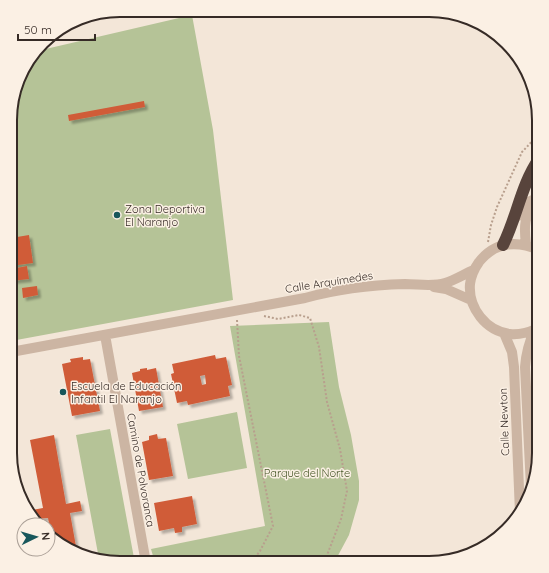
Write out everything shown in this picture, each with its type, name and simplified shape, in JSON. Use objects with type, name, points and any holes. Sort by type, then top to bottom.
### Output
[{"type":"highway","points":[[503,245],[523,190],[532,173]]},
{"type":"street","points":[[509,232],[526,203],[532,200]]},
{"type":"street","points":[[526,244],[524,232],[526,219],[532,208]]},
{"type":"street","points":[[532,247],[526,244],[503,245],[486,253],[474,270],[470,284],[471,300],[480,318],[494,329],[504,333],[516,334],[532,329]]},
{"type":"street","name":"Calle Arquímedes","points":[[426,285],[444,283],[474,270]]},
{"type":"street","name":"Calle Arquímedes","points":[[236,310],[305,298],[324,293],[406,284],[426,285],[446,289],[471,300]]},
{"type":"street","points":[[17,351],[236,310]]},
{"type":"street","name":"Calle Newton","points":[[504,333],[512,352],[514,366],[520,501]]},
{"type":"street","name":"Camino de Polvoranca","points":[[105,335],[145,556]]},
{"type":"street","points":[[531,464],[525,367],[526,354],[529,341],[532,336]]},
{"type":"path","points":[[486,253],[491,225],[508,181],[522,152],[532,141]]},
{"type":"path","points":[[250,308],[265,316],[278,319],[299,315],[310,318],[319,347],[327,402],[340,449],[347,491],[341,519],[327,556]]},
{"type":"path","points":[[236,310],[239,356],[273,526],[256,556]]},
{"type":"green space","name":"Zona Deportiva El Naranjo","points":[[183,17],[192,17],[213,130],[233,300],[17,340],[18,107],[22,87],[34,63],[45,49]]},
{"type":"green space","name":"Parque del Norte","points":[[329,322],[339,387],[351,435],[359,481],[359,500],[349,535],[338,556],[153,556],[151,549],[265,526],[230,326]]},
{"type":"green space","points":[[237,412],[247,468],[188,479],[177,424]]},
{"type":"green space","points":[[110,429],[134,556],[113,556],[98,554],[76,435]]},
{"type":"building","points":[[144,101],[145,107],[69,121],[68,115]]},
{"type":"building","points":[[29,235],[33,263],[17,265],[17,237]]},
{"type":"building","points":[[27,266],[29,279],[17,280],[17,268]]},
{"type":"building","points":[[37,286],[38,295],[23,298],[22,288]]},
{"type":"building","points":[[215,355],[216,359],[226,357],[232,385],[228,386],[230,396],[188,405],[187,401],[177,403],[171,374],[174,373],[172,364]],"holes":[[[205,375],[206,384],[202,385],[200,376]]]},
{"type":"building","points":[[83,357],[83,360],[90,359],[100,411],[72,416],[62,364],[71,362],[70,359]]},
{"type":"building","points":[[147,368],[147,370],[156,368],[163,407],[139,411],[132,373],[140,371],[140,369]]},
{"type":"building","points":[[157,434],[158,439],[166,438],[173,476],[149,480],[142,442],[149,440],[149,436]]},
{"type":"building","points":[[54,435],[66,504],[80,501],[82,511],[70,513],[76,546],[56,534],[56,517],[40,517],[34,510],[43,508],[30,440]]},
{"type":"building","points":[[192,496],[197,524],[182,527],[182,532],[175,533],[174,528],[159,531],[154,503]]},
{"type":"place","name":"Zona Deportiva El Naranjo","points":[[117,215]]},
{"type":"place","name":"Escuela de Educación Infantil El Naranjo","points":[[63,392]]}]
